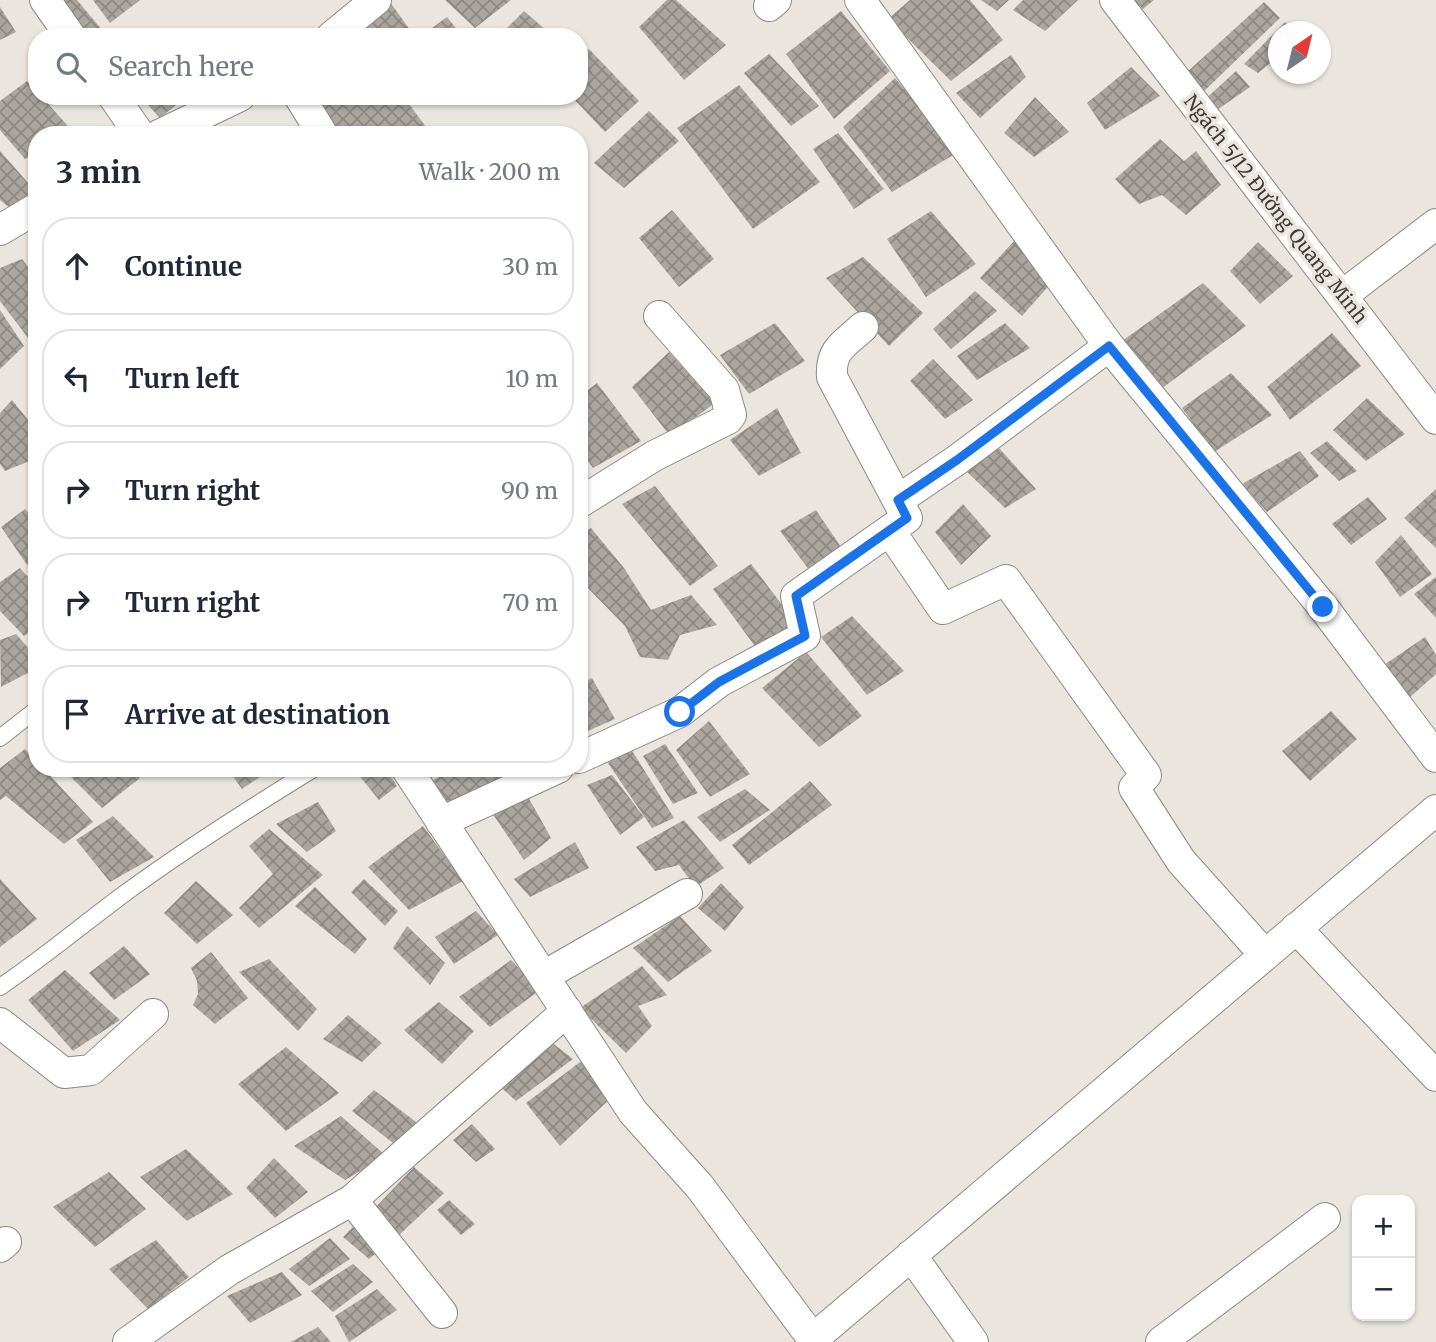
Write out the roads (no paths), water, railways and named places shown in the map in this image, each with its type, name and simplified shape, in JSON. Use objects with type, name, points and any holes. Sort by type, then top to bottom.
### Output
[{"type":"street","points":[[45,0],[65,28]]},
{"type":"street","points":[[342,28],[376,0]]},
{"type":"street","points":[[860,0],[1109,346],[1323,607],[1436,757]]},
{"type":"street","name":"Ngách 5/12 Đường Quang Minh","points":[[1115,0],[1436,419]]},
{"type":"street","points":[[119,105],[134,126]]},
{"type":"street","points":[[178,126],[221,105]]},
{"type":"street","points":[[305,105],[317,126]]},
{"type":"street","points":[[0,230],[28,213]]},
{"type":"street","points":[[1343,295],[1436,224]]},
{"type":"street","points":[[588,497],[654,456],[728,419],[731,415],[724,390],[659,316]]},
{"type":"street","points":[[588,754],[680,712],[719,682],[805,636],[796,596],[907,518],[832,377],[832,359],[836,352],[863,327]]},
{"type":"street","points":[[898,500],[957,460],[1109,346]]},
{"type":"street","points":[[890,531],[943,609],[1006,580],[1146,775],[1134,788],[1181,861],[1265,955]]},
{"type":"street","points":[[412,777],[633,1112],[701,1187],[814,1340],[1436,810]]},
{"type":"street","points":[[441,822],[538,777]]},
{"type":"street","points":[[544,976],[687,894]]},
{"type":"street","points":[[1296,928],[1436,1076]]},
{"type":"street","points":[[128,1342],[229,1270],[352,1200],[567,1011]]},
{"type":"street","points":[[0,1023],[64,1073],[91,1070],[153,1014]]},
{"type":"street","points":[[352,1200],[442,1312]]},
{"type":"street","points":[[1161,1342],[1325,1218]]},
{"type":"street","points":[[911,1255],[973,1342]]},
{"type":"lane","points":[[0,738],[28,716]]},
{"type":"lane","points":[[0,987],[125,893],[249,808],[300,777]]}]
